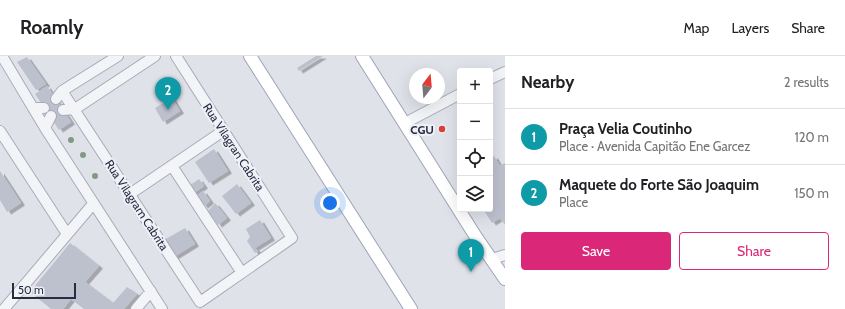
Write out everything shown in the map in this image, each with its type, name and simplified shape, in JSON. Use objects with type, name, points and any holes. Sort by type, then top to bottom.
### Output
[{"type":"main road","points":[[250,56],[412,309]]},
{"type":"main road","points":[[362,56],[505,279]]},
{"type":"street","points":[[2,56],[93,204],[162,309]]},
{"type":"street","points":[[56,99],[62,91],[118,56]]},
{"type":"street","points":[[63,110],[75,109],[155,56]]},
{"type":"street","name":"Rua Vilagran Cabrita","points":[[176,56],[292,238],[242,273]]},
{"type":"street","points":[[493,78],[505,72]]},
{"type":"street","name":"Rua Vilagram Cabrita","points":[[62,91],[200,302],[242,273]]},
{"type":"street","points":[[405,123],[457,96]]},
{"type":"street","points":[[34,108],[44,108]]},
{"type":"street","points":[[45,128],[50,116]]},
{"type":"street","points":[[0,131],[67,234]]},
{"type":"street","points":[[130,194],[223,131]]},
{"type":"street","points":[[172,166],[242,273]]},
{"type":"street","points":[[0,307],[4,309],[93,204]]},
{"type":"street","points":[[492,259],[505,254]]},
{"type":"street","points":[[136,309],[151,291]]},
{"type":"building","points":[[316,56],[323,56],[299,71],[297,68]]},
{"type":"building","points":[[27,57],[46,84],[36,90],[17,62]]},
{"type":"building","points":[[47,86],[71,122],[59,130],[35,94]]},
{"type":"building","points":[[172,98],[180,111],[163,122],[155,108]]},
{"type":"building","points":[[214,149],[228,171],[209,183],[195,162]]},
{"type":"building","points":[[493,156],[500,166],[505,163],[505,225],[500,218],[492,223],[485,212],[493,212]]},
{"type":"building","points":[[0,171],[21,203],[7,212],[0,200]]},
{"type":"building","points":[[199,179],[204,186],[194,193],[189,186]]},
{"type":"building","points":[[237,184],[251,203],[236,214],[222,196]]},
{"type":"building","points":[[203,191],[210,201],[204,206],[197,196]]},
{"type":"building","points":[[215,203],[227,218],[218,225],[208,211]]},
{"type":"building","points":[[260,220],[271,238],[255,248],[258,251],[255,253],[247,241],[250,237],[246,229]]},
{"type":"building","points":[[185,228],[195,244],[174,257],[164,240]]},
{"type":"building","points":[[70,243],[99,266],[85,282],[113,303],[127,287],[137,294],[124,309],[84,309],[71,299],[63,309],[51,309],[30,292]]},
{"type":"place","name":"Maquete do Forte São Joaquim","points":[[168,110]]},
{"type":"place","name":"CGU","points":[[442,129]]},
{"type":"place","name":"Praça Velia Coutinho","points":[[471,272]]}]
